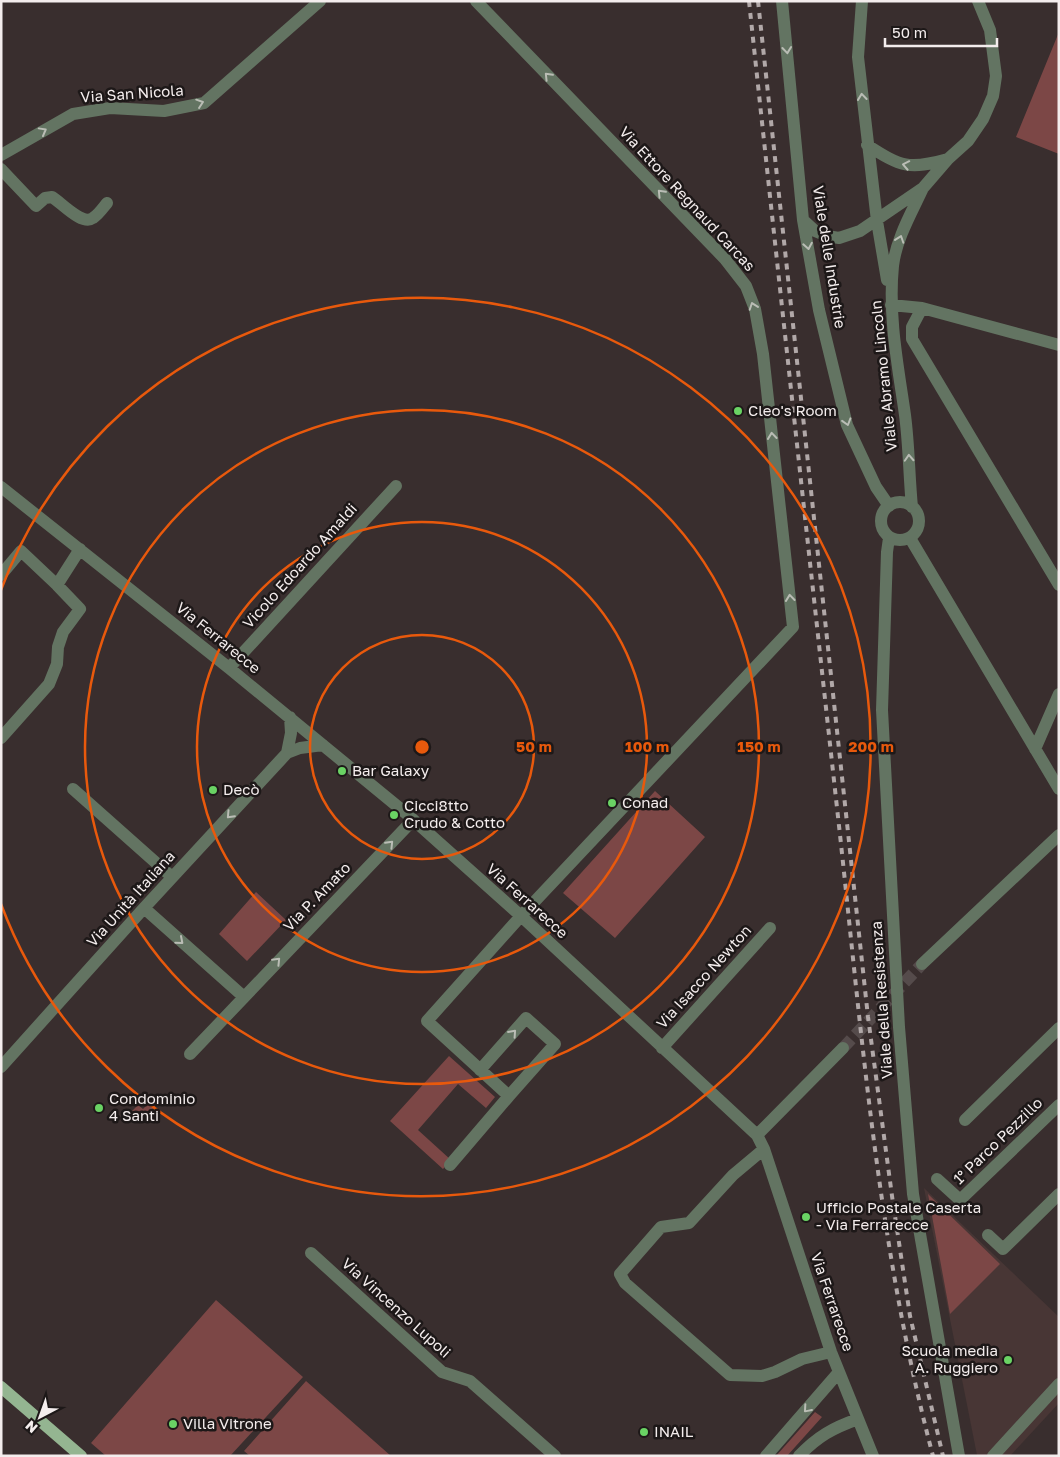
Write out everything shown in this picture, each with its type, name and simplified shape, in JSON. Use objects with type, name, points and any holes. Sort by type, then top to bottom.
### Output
[{"type":"main road","points":[[1,1387],[81,1456]]},
{"type":"street","name":"Via San Nicola","points":[[3,149],[73,114],[110,108],[164,111],[204,103],[320,1]]},
{"type":"street","name":"Via Ettore Regnaud Carcas","points":[[476,1],[713,247],[746,286],[755,309],[763,354],[793,627],[521,916],[427,1021],[480,1070]]},
{"type":"street","name":"Viale delle Industrie","points":[[782,1],[803,220],[819,310],[847,425],[876,487],[889,506]]},
{"type":"street","points":[[862,1],[858,57],[877,221],[891,305],[922,308],[1059,345]]},
{"type":"street","name":"Viale Abramo Lincoln","points":[[803,220],[815,231],[827,236],[838,238],[860,232],[923,188],[968,141],[983,119],[993,96],[996,76],[990,30],[978,1]]},
{"type":"street","points":[[867,145],[893,162],[910,167],[926,166],[948,160]]},
{"type":"street","points":[[1,169],[36,206],[45,198],[52,197],[77,217],[84,220],[93,218],[107,203]]},
{"type":"street","name":"Viale Abramo Lincoln","points":[[912,507],[907,433],[891,305],[893,265],[897,250],[902,234],[923,188]]},
{"type":"street","points":[[922,308],[912,327],[912,339],[1059,585]]},
{"type":"street","name":"Vicolo Edoardo Amaldi","points":[[229,668],[396,486]]},
{"type":"street","name":"Via Ferrarecce","points":[[1,487],[290,717],[413,820],[521,916],[757,1135],[764,1149],[831,1352],[873,1456]]},
{"type":"street","points":[[902,502],[912,507],[916,511],[919,523],[914,534],[910,538],[899,541],[889,538],[882,528],[881,522],[882,516],[889,506],[902,502]]},
{"type":"street","name":"Viale della Resistenza","points":[[889,538],[882,710],[899,1027],[913,1194],[959,1456]]},
{"type":"street","points":[[910,538],[1059,789]]},
{"type":"street","points":[[57,584],[80,549]]},
{"type":"street","points":[[1,575],[21,551],[57,584],[80,610],[63,632],[58,647],[57,664],[49,684],[1,738]]},
{"type":"street","points":[[1035,749],[1059,694]]},
{"type":"street","points":[[287,754],[291,733],[290,717]]},
{"type":"street","name":"Via Unità Italiana","points":[[1,1067],[172,877],[287,754],[300,748],[323,745]]},
{"type":"street","points":[[73,789],[172,877]]},
{"type":"street","name":"Via P. Amato","points":[[190,1054],[413,820]]},
{"type":"street","points":[[922,964],[1059,835]]},
{"type":"street","points":[[144,908],[244,997]]},
{"type":"street","name":"Via Isacco Newton","points":[[662,1048],[770,928]]},
{"type":"street","points":[[450,1165],[555,1044],[526,1018],[480,1070],[509,1096]]},
{"type":"street","points":[[965,1120],[1059,1028]]},
{"type":"street","points":[[757,1135],[843,1048]]},
{"type":"street","name":"1° Parco Pezzillo","points":[[937,1179],[960,1200],[1059,1105]]},
{"type":"street","points":[[764,1149],[733,1175],[690,1223],[661,1228],[620,1274],[624,1283],[730,1375],[762,1376],[776,1372],[802,1359],[831,1352]]},
{"type":"street","points":[[988,1236],[1003,1249],[1059,1194]]},
{"type":"street","name":"Via Vincenzo Lupoli","points":[[310,1253],[442,1372],[470,1381],[555,1456]]},
{"type":"street","points":[[766,1456],[839,1372]]},
{"type":"street","points":[[993,1456],[1059,1384]]},
{"type":"street","points":[[799,1456],[812,1442],[826,1432],[858,1419]]},
{"type":"shaded area","points":[[1059,32],[1059,154],[1016,137]]},
{"type":"shaded area","points":[[655,791],[705,837],[615,938],[563,893]]},
{"type":"shaded area","points":[[256,892],[286,920],[247,961],[219,934]]},
{"type":"shaded area","points":[[449,1056],[495,1097],[486,1108],[458,1084],[418,1130],[451,1160],[443,1169],[390,1121]]},
{"type":"shaded area","points":[[138,1105],[143,1109],[147,1105],[155,1106],[143,1120],[132,1111]]},
{"type":"shaded area","name":"Scuola media A. Ruggiero","points":[[924,1188],[1059,1317],[1059,1403],[1010,1456],[977,1455]]},
{"type":"shaded area","points":[[928,1194],[1000,1264],[950,1314]]},
{"type":"shaded area","points":[[216,1300],[303,1377],[230,1456],[106,1456],[91,1443]]},
{"type":"shaded area","points":[[306,1381],[391,1456],[250,1456],[244,1451]]},
{"type":"shaded area","points":[[815,1412],[822,1417],[787,1456],[776,1456]]},
{"type":"tunnel","points":[[843,1048],[922,964]]},
{"type":"railway","points":[[749,1],[875,1152],[899,1305],[933,1456]]},
{"type":"railway","points":[[758,1],[868,1017],[910,1316],[943,1456]]},
{"type":"place","name":"Cleo's Room","points":[[738,411]]},
{"type":"place","name":"Bar Galaxy","points":[[342,771]]},
{"type":"place","name":"Decò","points":[[213,790]]},
{"type":"place","name":"Conad","points":[[612,803]]},
{"type":"place","name":"Cicci8tto Crudo & Cotto","points":[[394,815]]},
{"type":"place","name":"Condominio 4 Santi","points":[[99,1108]]},
{"type":"place","name":"Ufficio Postale Caserta - Via Ferrarecce","points":[[806,1217]]},
{"type":"place","name":"Scuola media A. Ruggiero","points":[[1008,1360]]},
{"type":"place","name":"Villa Vitrone","points":[[173,1424]]},
{"type":"place","name":"INAIL","points":[[644,1432]]}]
